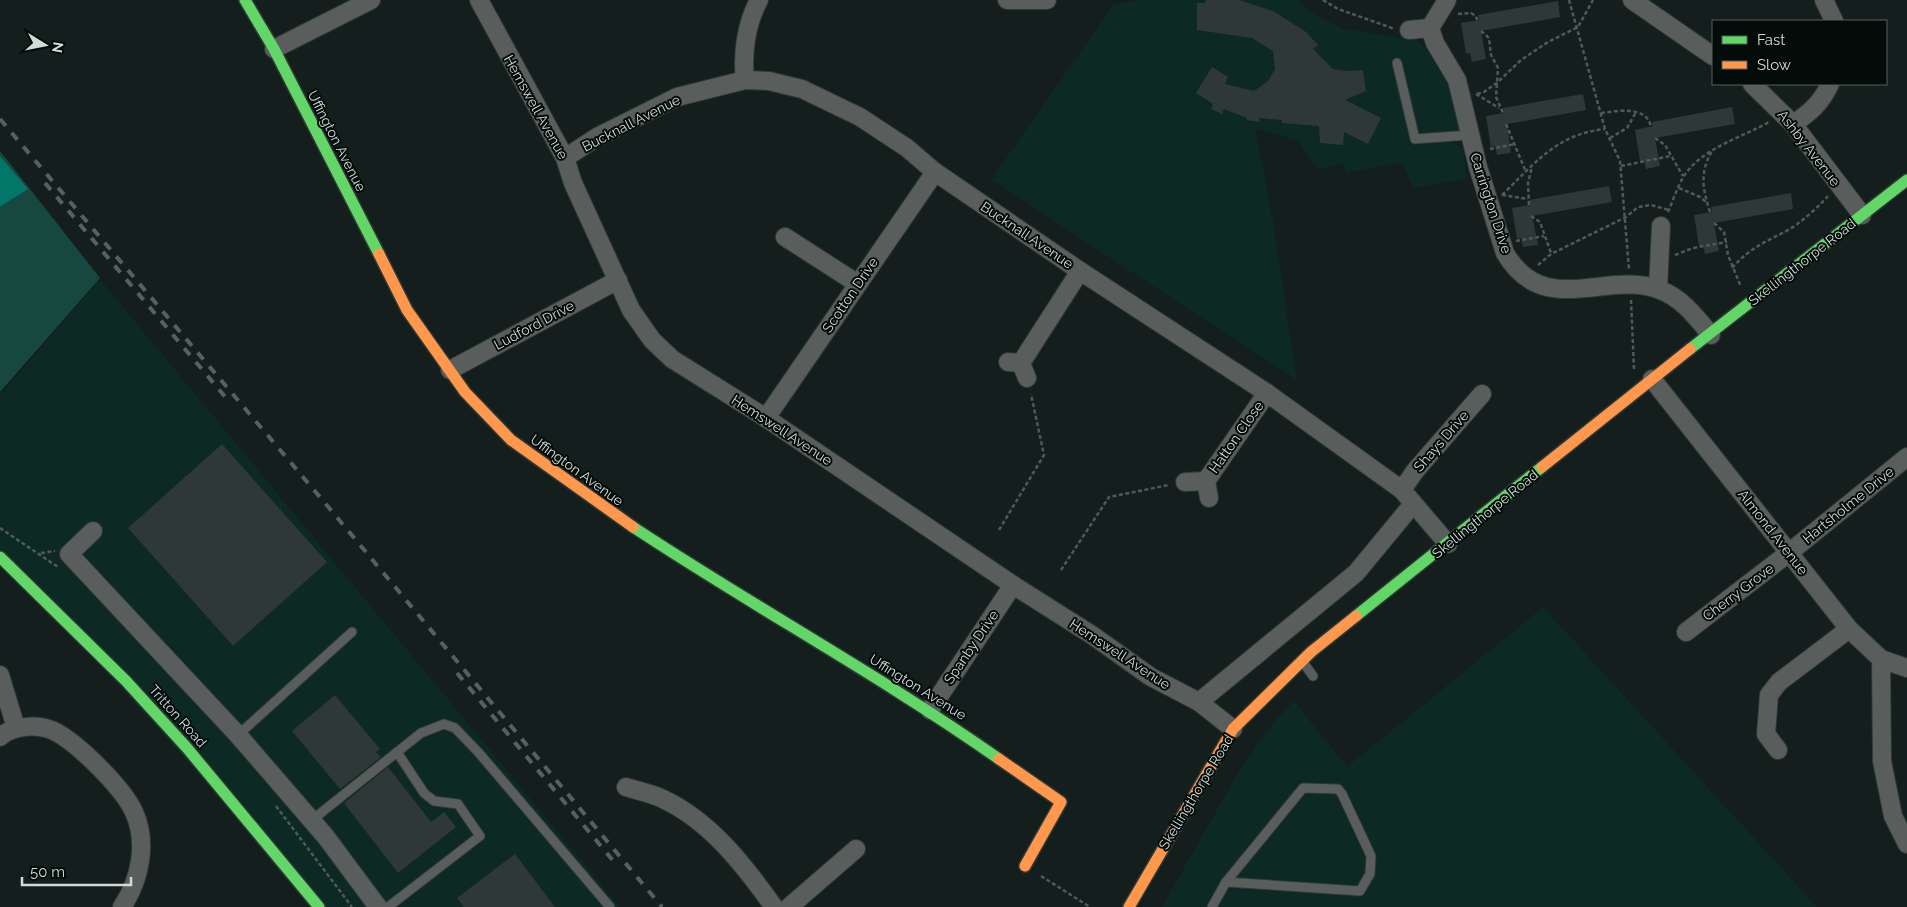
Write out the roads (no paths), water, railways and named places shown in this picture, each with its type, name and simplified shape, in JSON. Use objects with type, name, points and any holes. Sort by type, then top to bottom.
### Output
[{"type":"main road","name":"Uffington Avenue","points":[[245,0],[274,49],[407,310],[465,392],[511,440],[576,488],[693,567],[930,710],[1061,802],[1024,866]]},
{"type":"main road","name":"Skellingthorpe Road","points":[[1129,907],[1233,728],[1302,661],[1384,593],[1448,544],[1652,379],[1711,335],[1907,180]]},
{"type":"main road","name":"Tritton Road","points":[[0,557],[126,680],[187,748],[319,907]]},
{"type":"street","points":[[274,49],[371,0]]},
{"type":"street","name":"Hemswell Avenue","points":[[479,0],[565,158],[573,183],[631,310],[652,340],[672,359],[766,418],[1013,585],[1092,635],[1151,677],[1199,702],[1233,728]]},
{"type":"street","points":[[746,80],[743,62],[745,46],[748,30],[759,0]]},
{"type":"street","points":[[1007,0],[1047,0]]},
{"type":"street","points":[[1632,0],[1712,55]]},
{"type":"street","points":[[1824,0],[1834,20]]},
{"type":"street","points":[[1409,30],[1438,14]]},
{"type":"street","name":"Carrington Drive","points":[[1438,14],[1456,80],[1469,96],[1472,143],[1496,201],[1502,243],[1511,264],[1540,285],[1556,289],[1630,286],[1658,289],[1685,305],[1711,335]]},
{"type":"street","name":"Bucknall Avenue","points":[[565,158],[597,137],[677,97],[746,80],[768,81],[802,89],[860,117],[907,148],[935,172],[1080,271],[1266,393],[1402,490],[1448,544]]},
{"type":"street","name":"Ashby Avenue","points":[[1753,85],[1788,119],[1862,215]]},
{"type":"street","points":[[1788,119],[1814,110],[1823,100],[1830,85]]},
{"type":"street","name":"Scotton Drive","points":[[766,418],[935,172]]},
{"type":"street","points":[[1658,289],[1661,226]]},
{"type":"street","points":[[784,237],[858,284]]},
{"type":"street","points":[[1019,367],[1080,271]]},
{"type":"street","name":"Ludford Drive","points":[[450,370],[618,280]]},
{"type":"street","name":"Almond Avenue","points":[[1652,379],[1790,552],[1849,630],[1881,659],[1907,668]]},
{"type":"street","name":"Hatton Close","points":[[1206,481],[1266,393]]},
{"type":"street","name":"Shays Drive","points":[[1402,490],[1415,471],[1482,394]]},
{"type":"street","name":"Hartsholme Drive","points":[[1790,552],[1907,457]]},
{"type":"street","points":[[1186,482],[1206,481],[1209,498]]},
{"type":"street","points":[[1199,702],[1356,573],[1413,504]]},
{"type":"street","points":[[93,531],[65,551],[238,735],[312,820],[378,907]]},
{"type":"street","name":"Cherry Grove","points":[[1686,632],[1790,552]]},
{"type":"street","name":"Spanby Drive","points":[[930,710],[1013,585]]},
{"type":"street","points":[[1778,750],[1766,734],[1768,695],[1779,682],[1849,630]]},
{"type":"street","points":[[1881,659],[1882,760],[1893,816],[1907,844]]},
{"type":"street","points":[[0,675],[16,728]]},
{"type":"street","points":[[0,737],[16,728],[52,730],[65,737],[119,788],[134,813],[141,840],[140,864],[134,885],[122,907]]},
{"type":"street","points":[[626,788],[662,798],[692,816],[728,849],[752,876],[774,907]]},
{"type":"street","points":[[789,907],[856,849]]},
{"type":"lane","points":[[1397,63],[1415,139],[1472,143]]},
{"type":"lane","points":[[238,735],[352,632]]},
{"type":"lane","points":[[1302,661],[1313,676]]},
{"type":"lane","points":[[312,820],[421,733],[444,724],[455,728],[479,753],[610,907]]},
{"type":"lane","points":[[388,907],[480,836],[458,804],[434,800],[424,793],[396,752]]},
{"type":"lane","points":[[1212,907],[1226,882],[1303,788],[1338,789],[1371,856],[1370,874],[1360,890],[1226,882]]},
{"type":"railway","points":[[0,119],[330,509],[662,907]]},
{"type":"railway","points":[[45,183],[227,399]]},
{"type":"railway","points":[[457,673],[615,863]]}]
